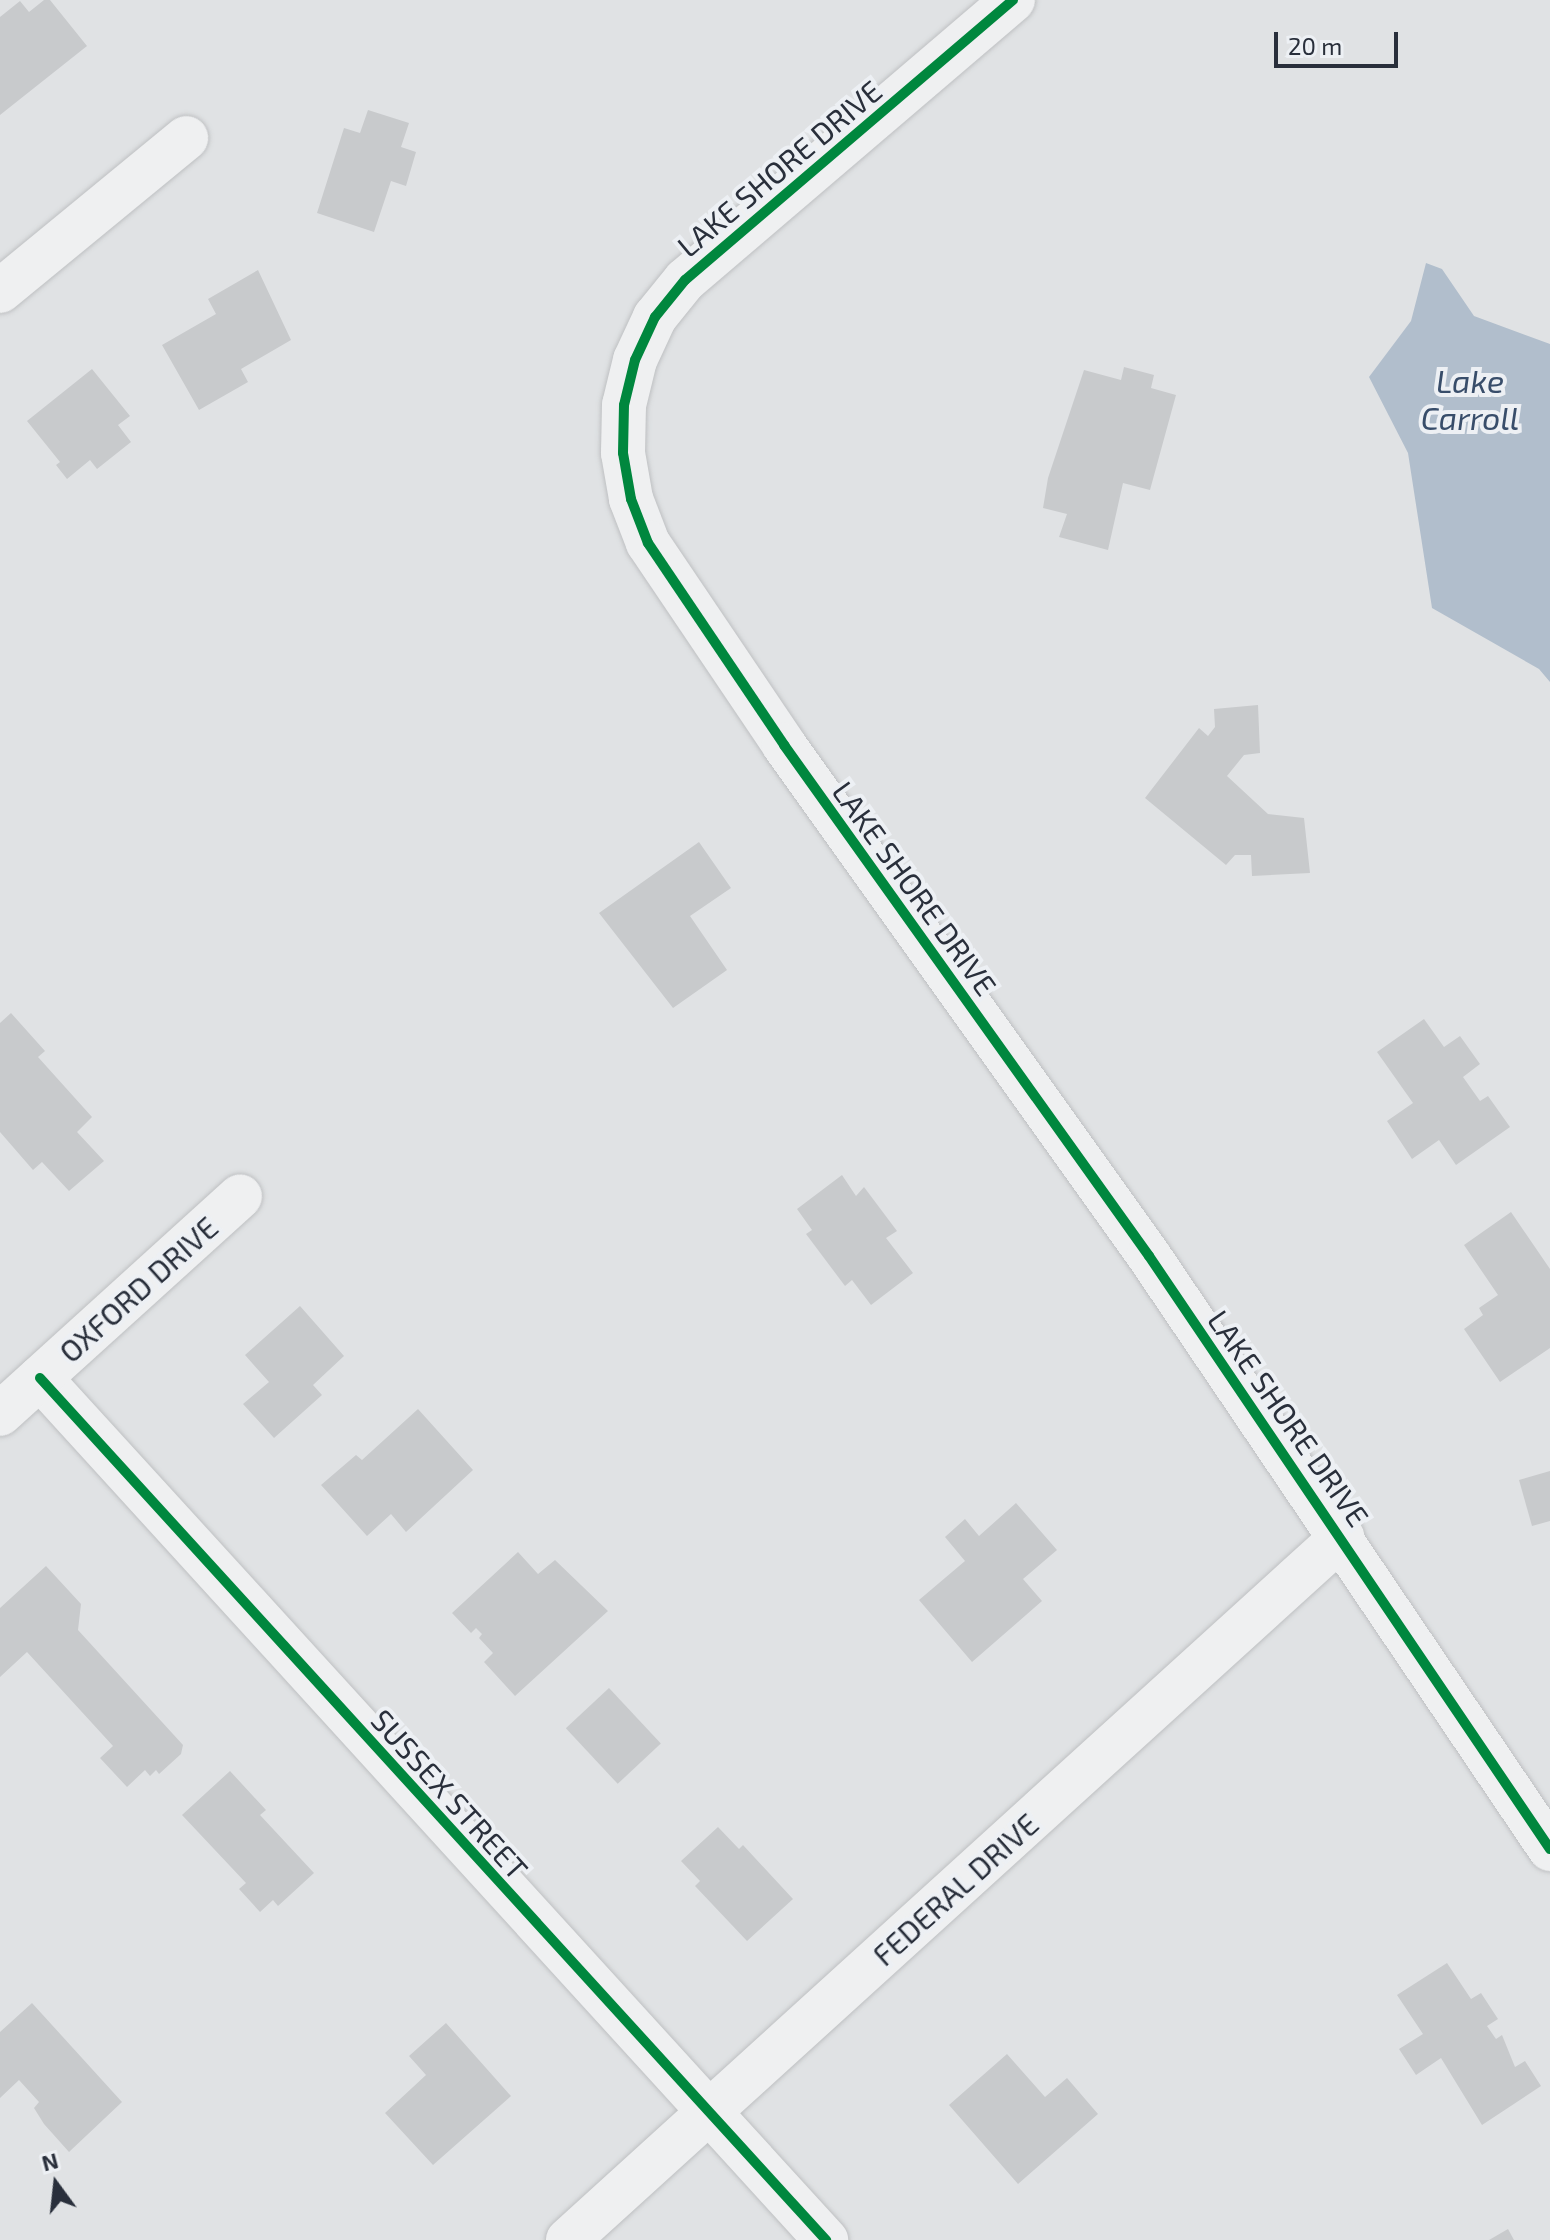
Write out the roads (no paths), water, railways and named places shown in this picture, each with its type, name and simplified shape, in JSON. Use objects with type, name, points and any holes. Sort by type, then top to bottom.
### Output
[{"type":"street","name":"LAKE SHORE DRIVE","points":[[1013,0],[685,280],[655,317],[635,360],[624,405],[623,453],[631,499],[648,543],[784,745],[1342,1537],[1550,1849]]},
{"type":"street","points":[[0,291],[186,138]]},
{"type":"street","name":"OXFORD DRIVE","points":[[0,1414],[240,1196]]},
{"type":"street","name":"SUSSEX STREET","points":[[40,1378],[826,2240]]},
{"type":"street","name":"FEDERAL DRIVE","points":[[568,2240],[1342,1537]]},
{"type":"water","name":"Lake Carroll","points":[[1426,263],[1442,269],[1474,316],[1550,344],[1550,682],[1539,669],[1432,608],[1408,453],[1369,377],[1411,321]]}]
